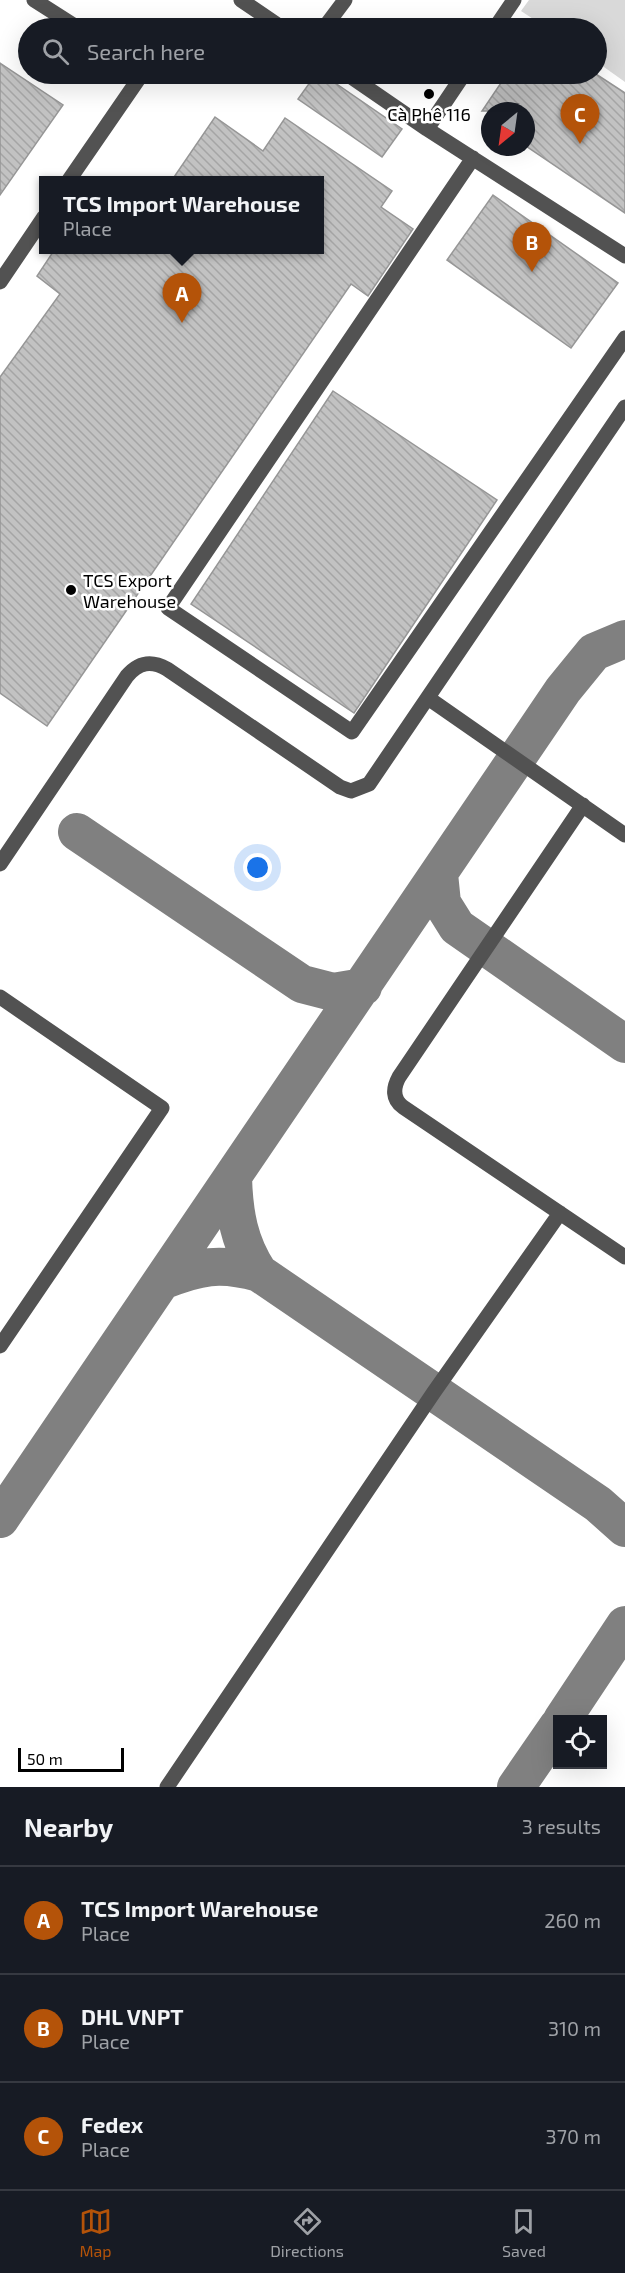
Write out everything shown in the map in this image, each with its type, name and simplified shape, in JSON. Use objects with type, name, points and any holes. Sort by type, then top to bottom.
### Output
[{"type":"street","points":[[34,0],[62,18]]},
{"type":"street","points":[[332,18],[345,0]]},
{"type":"street","points":[[502,18],[514,0]]},
{"type":"street","points":[[247,2],[269,18]]},
{"type":"street","points":[[72,176],[135,84]]},
{"type":"street","points":[[362,84],[427,129],[625,256]]},
{"type":"street","points":[[427,129],[457,84]]},
{"type":"street","points":[[473,158],[168,608],[352,732],[625,338]]},
{"type":"street","points":[[0,282],[39,224]]},
{"type":"street","points":[[0,864],[127,676],[144,663],[167,669],[340,787],[351,790],[369,784],[625,407]]},
{"type":"street","points":[[428,698],[625,835]]},
{"type":"street","points":[[583,805],[399,1077],[394,1090],[396,1099],[403,1107],[625,1257]]},
{"type":"street","points":[[0,997],[162,1108],[0,1346]]},
{"type":"street","points":[[167,1787],[434,1392],[560,1214]]},
{"type":"shaded area","points":[[529,0],[625,0],[625,82],[607,69],[607,18],[532,18],[521,11]]},
{"type":"building","points":[[0,63],[18,75],[18,84],[32,84],[63,105],[0,195]]},
{"type":"building","points":[[607,81],[625,93],[625,213],[535,152],[535,102],[488,102],[500,84],[607,84]]},
{"type":"building","points":[[309,84],[337,84],[402,129],[382,157],[298,99]]},
{"type":"building","points":[[215,117],[263,151],[285,118],[392,191],[381,207],[413,229],[368,296],[351,284],[47,726],[0,693],[0,377],[60,294],[37,276],[52,254],[324,254],[324,176],[175,176]]},
{"type":"building","points":[[493,195],[618,283],[571,348],[447,260]]},
{"type":"building","points":[[333,391],[497,500],[354,713],[191,604]]},
{"type":"taxiway","points":[[0,1519],[563,690],[594,652],[625,639]]},
{"type":"taxiway","points":[[77,832],[302,984],[333,992],[363,987]]},
{"type":"taxiway","points":[[439,874],[442,903],[457,927],[625,1044]]},
{"type":"taxiway","points":[[233,1177],[242,1239],[259,1273]]},
{"type":"taxiway","points":[[162,1281],[210,1267],[233,1268],[259,1273],[598,1504],[625,1528]]},
{"type":"taxiway","points":[[565,1715],[625,1625]]},
{"type":"taxiway","points":[[516,1787],[553,1733]]},
{"type":"place","name":"Cà Phê 116","points":[[429,94]]},
{"type":"place","name":"Fedex","points":[[580,144]]},
{"type":"place","name":"DHL VNPT","points":[[532,272]]},
{"type":"place","name":"TCS Import Warehouse","points":[[182,323]]},
{"type":"place","name":"TCS Export Warehouse","points":[[71,590]]}]
